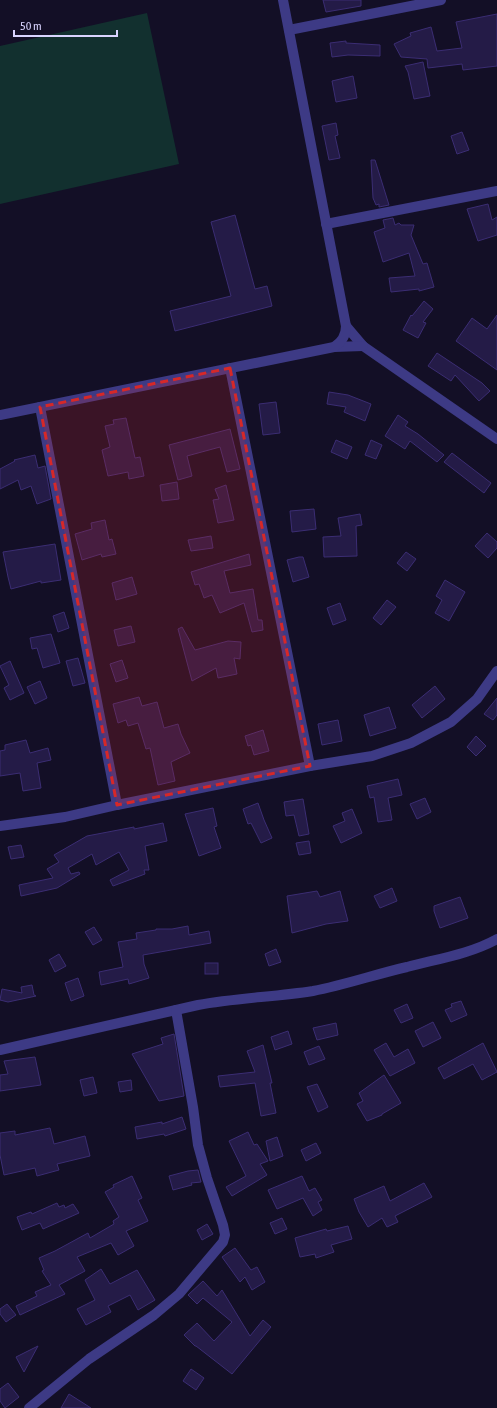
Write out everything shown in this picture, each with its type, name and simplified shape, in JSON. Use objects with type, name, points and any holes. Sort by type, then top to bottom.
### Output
[{"type":"street","points":[[283,0],[346,326],[342,341],[334,347]]},
{"type":"street","points":[[289,30],[441,0]]},
{"type":"street","points":[[326,224],[497,191]]},
{"type":"street","points":[[346,326],[363,346],[497,439]]},
{"type":"street","points":[[0,415],[334,347],[363,346]]},
{"type":"street","points":[[230,368],[310,766]]},
{"type":"street","points":[[40,407],[117,805]]},
{"type":"street","points":[[0,826],[65,817],[310,766],[372,756],[411,743],[451,722],[477,699],[497,671]]},
{"type":"street","points":[[0,1050],[224,1000],[278,996],[332,987],[449,956],[486,945],[497,938]]},
{"type":"street","points":[[29,1408],[89,1359],[154,1315],[179,1294],[223,1242],[225,1235],[223,1225],[207,1178],[198,1145],[176,1010]]},
{"type":"highlighted area","points":[[230,368],[310,766],[117,805],[40,407]]},
{"type":"green space","points":[[147,13],[179,164],[0,204],[0,46]]},
{"type":"building","points":[[323,0],[361,0],[361,6],[326,12]]},
{"type":"building","points":[[497,14],[497,66],[463,70],[462,64],[428,68],[427,59],[401,57],[394,44],[411,36],[410,33],[431,27],[437,51],[462,48],[456,22]]},
{"type":"building","points":[[346,41],[346,43],[380,45],[380,56],[348,55],[332,57],[330,43]]},
{"type":"building","points":[[423,62],[430,96],[414,99],[408,72],[405,66]]},
{"type":"building","points":[[353,76],[357,98],[336,102],[332,81]]},
{"type":"building","points":[[336,123],[338,135],[335,136],[340,158],[329,160],[322,126]]},
{"type":"building","points":[[462,132],[469,150],[457,154],[451,136]]},
{"type":"building","points":[[371,160],[375,160],[389,205],[379,207],[379,204],[376,205],[373,198]]},
{"type":"building","points":[[488,204],[492,220],[497,217],[497,235],[478,241],[467,209]]},
{"type":"building","points":[[235,215],[255,289],[267,286],[272,306],[175,331],[170,311],[231,296],[211,222]]},
{"type":"building","points":[[393,218],[395,225],[399,223],[401,225],[414,225],[411,235],[423,264],[427,263],[434,287],[419,291],[419,289],[391,292],[389,278],[415,276],[409,253],[383,262],[374,232],[385,228],[383,220]]},
{"type":"building","points":[[424,301],[433,309],[423,322],[426,323],[418,338],[403,330],[411,315],[412,316]]},
{"type":"building","points":[[497,315],[497,370],[456,341],[472,318],[487,329]]},
{"type":"building","points":[[437,353],[482,383],[490,391],[479,401],[455,375],[451,381],[428,366]]},
{"type":"building","points":[[329,392],[348,395],[371,404],[365,421],[344,412],[346,407],[327,404]]},
{"type":"building","points":[[276,402],[280,433],[263,435],[259,404]]},
{"type":"building","points":[[398,415],[408,422],[405,426],[418,434],[444,455],[437,462],[410,441],[405,449],[385,436]]},
{"type":"building","points":[[126,418],[135,458],[140,457],[144,476],[129,479],[128,472],[108,476],[102,450],[110,447],[105,426],[114,424],[113,420]]},
{"type":"building","points":[[230,429],[240,469],[227,472],[220,447],[187,456],[192,476],[178,480],[169,445]]},
{"type":"building","points":[[336,440],[352,447],[347,459],[331,452]]},
{"type":"building","points":[[371,440],[382,445],[376,459],[365,455]]},
{"type":"building","points":[[452,453],[491,483],[484,493],[444,462]]},
{"type":"building","points":[[35,455],[38,468],[45,466],[51,499],[37,504],[31,486],[21,490],[18,480],[0,489],[0,469],[15,461],[14,460]]},
{"type":"building","points":[[177,482],[179,499],[162,501],[160,485]]},
{"type":"building","points":[[226,485],[234,520],[218,523],[213,500],[219,499],[215,489]]},
{"type":"building","points":[[314,509],[316,529],[292,532],[290,511]]},
{"type":"building","points":[[360,514],[362,525],[356,526],[357,556],[324,557],[323,537],[341,536],[338,518]]},
{"type":"building","points":[[105,520],[109,540],[112,539],[116,554],[102,557],[101,554],[82,560],[75,534],[92,529],[91,523]]},
{"type":"building","points":[[487,533],[497,542],[497,548],[488,558],[475,546]]},
{"type":"building","points":[[211,536],[213,548],[191,551],[188,540]]},
{"type":"building","points":[[55,544],[61,580],[41,583],[41,581],[11,589],[3,552]]},
{"type":"building","points":[[406,552],[416,559],[407,571],[397,563]]},
{"type":"building","points":[[249,554],[251,565],[224,571],[230,593],[253,589],[258,620],[262,620],[263,630],[252,632],[244,603],[220,613],[212,595],[204,598],[199,584],[195,585],[191,572]]},
{"type":"building","points":[[303,557],[309,577],[293,582],[287,560]]},
{"type":"building","points":[[132,577],[137,594],[116,600],[112,583]]},
{"type":"building","points":[[445,580],[465,592],[449,621],[435,613],[442,600],[436,596]]},
{"type":"building","points":[[387,600],[396,607],[381,625],[373,618]]},
{"type":"building","points":[[340,603],[346,620],[333,625],[327,608]]},
{"type":"building","points":[[64,612],[69,628],[58,632],[53,616]]},
{"type":"building","points":[[131,626],[135,642],[118,646],[114,630]]},
{"type":"building","points":[[182,627],[195,650],[228,641],[241,642],[240,659],[234,658],[237,674],[218,678],[216,668],[192,681],[178,629]]},
{"type":"building","points":[[51,634],[60,663],[43,668],[37,648],[32,649],[30,638]]},
{"type":"building","points":[[78,658],[85,683],[73,686],[66,661]]},
{"type":"building","points":[[122,660],[128,678],[116,682],[110,664]]},
{"type":"building","points":[[10,661],[24,693],[10,700],[4,688],[9,685],[0,666]]},
{"type":"building","points":[[40,681],[47,698],[35,704],[27,687]]},
{"type":"building","points":[[435,686],[445,699],[422,718],[412,705]]},
{"type":"building","points":[[139,697],[142,706],[157,702],[164,728],[178,724],[190,753],[171,762],[175,781],[158,785],[150,748],[146,749],[138,723],[128,726],[126,720],[118,723],[113,704]]},
{"type":"building","points":[[497,698],[497,715],[493,720],[484,714]]},
{"type":"building","points":[[389,707],[396,728],[370,736],[364,715]]},
{"type":"building","points":[[338,720],[342,741],[322,745],[318,724]]},
{"type":"building","points":[[263,730],[269,751],[254,755],[251,745],[248,746],[245,736]]},
{"type":"building","points":[[476,736],[486,746],[476,756],[467,747]]},
{"type":"building","points":[[26,740],[30,753],[48,748],[51,760],[37,763],[41,788],[23,791],[20,773],[0,776],[0,751],[5,750],[5,745]]},
{"type":"building","points":[[398,779],[402,795],[388,798],[392,820],[378,822],[374,797],[370,798],[367,786]]},
{"type":"building","points":[[425,798],[431,812],[417,819],[410,804]]},
{"type":"building","points":[[303,799],[309,834],[299,836],[294,815],[286,816],[284,802]]},
{"type":"building","points":[[258,803],[272,838],[261,843],[251,823],[248,824],[243,809]]},
{"type":"building","points":[[213,808],[217,826],[214,827],[221,848],[199,856],[185,814]]},
{"type":"building","points":[[352,809],[362,833],[341,843],[333,826],[345,821],[342,813]]},
{"type":"building","points":[[163,823],[167,841],[145,846],[149,870],[144,870],[145,874],[113,886],[110,880],[129,870],[119,852],[96,865],[92,854],[68,868],[71,874],[79,872],[80,874],[57,888],[21,896],[19,885],[53,878],[47,869],[59,862],[54,855],[87,836]]},
{"type":"building","points":[[309,841],[311,853],[299,855],[296,843]]},
{"type":"building","points":[[21,845],[24,857],[11,859],[8,847]]},
{"type":"building","points":[[392,888],[397,901],[380,908],[374,896]]},
{"type":"building","points":[[317,891],[320,897],[340,891],[348,921],[326,924],[292,933],[287,896]]},
{"type":"building","points":[[460,897],[468,918],[440,928],[434,911],[434,906]]},
{"type":"building","points":[[188,926],[189,935],[209,931],[211,943],[143,955],[144,964],[149,978],[129,984],[128,979],[101,985],[99,972],[123,967],[118,942],[137,939],[136,933],[156,929],[172,929]]},
{"type":"building","points":[[94,927],[102,940],[93,945],[85,932]]},
{"type":"building","points":[[276,949],[281,962],[269,966],[265,954]]},
{"type":"building","points":[[59,954],[66,966],[55,972],[49,960]]},
{"type":"building","points":[[205,963],[218,963],[218,974],[205,974]]},
{"type":"building","points":[[78,978],[84,996],[71,1001],[65,983]]},
{"type":"building","points":[[32,985],[34,995],[36,996],[8,1002],[0,1000],[2,989],[22,993],[21,987]]},
{"type":"building","points":[[461,1001],[467,1015],[451,1022],[445,1010],[452,1007],[451,1004]]},
{"type":"building","points":[[407,1004],[413,1018],[401,1023],[394,1010]]},
{"type":"building","points":[[433,1022],[441,1038],[423,1047],[415,1031]]},
{"type":"building","points":[[336,1023],[338,1035],[317,1040],[313,1028]]},
{"type":"building","points":[[288,1031],[292,1044],[275,1050],[271,1037]]},
{"type":"building","points":[[174,1034],[184,1096],[159,1101],[132,1054],[163,1044],[161,1038]]},
{"type":"building","points":[[386,1043],[394,1057],[408,1049],[415,1063],[390,1076],[374,1050]]},
{"type":"building","points":[[483,1043],[497,1072],[482,1080],[473,1064],[444,1079],[438,1068]]},
{"type":"building","points":[[263,1045],[272,1083],[270,1083],[276,1113],[261,1116],[255,1083],[220,1087],[218,1076],[255,1072],[247,1051]]},
{"type":"building","points":[[319,1046],[325,1059],[309,1065],[304,1052]]},
{"type":"building","points":[[35,1057],[41,1085],[0,1091],[0,1075],[8,1074],[4,1061]]},
{"type":"building","points":[[384,1075],[401,1103],[382,1115],[367,1121],[357,1104],[363,1101],[359,1093]]},
{"type":"building","points":[[93,1077],[97,1093],[84,1096],[80,1080]]},
{"type":"building","points":[[131,1080],[132,1090],[120,1092],[118,1082]]},
{"type":"building","points":[[317,1084],[328,1107],[318,1112],[307,1087]]},
{"type":"building","points":[[182,1117],[186,1129],[165,1136],[164,1134],[137,1139],[135,1127],[162,1122],[162,1124]]},
{"type":"building","points":[[50,1128],[54,1144],[85,1136],[90,1156],[57,1164],[59,1170],[37,1176],[35,1168],[4,1175],[0,1155],[0,1133],[15,1131],[15,1135]]},
{"type":"building","points":[[248,1132],[254,1145],[257,1144],[268,1161],[260,1164],[267,1175],[232,1196],[226,1187],[246,1176],[229,1141]]},
{"type":"building","points":[[277,1137],[283,1156],[270,1161],[266,1141]]},
{"type":"building","points":[[316,1143],[321,1153],[306,1161],[301,1150]]},
{"type":"building","points":[[198,1170],[201,1182],[191,1183],[192,1185],[173,1190],[169,1176]]},
{"type":"building","points":[[132,1176],[142,1198],[138,1200],[148,1221],[126,1231],[134,1246],[118,1255],[111,1243],[77,1257],[85,1271],[59,1285],[65,1294],[20,1315],[16,1306],[37,1296],[35,1292],[51,1285],[42,1271],[44,1270],[39,1258],[88,1233],[90,1238],[114,1224],[113,1221],[119,1217],[105,1192],[114,1187],[113,1185]]},
{"type":"building","points":[[302,1176],[309,1191],[315,1188],[322,1200],[318,1202],[322,1210],[313,1216],[303,1198],[277,1209],[268,1190]]},
{"type":"building","points":[[424,1183],[432,1197],[395,1216],[398,1222],[387,1227],[382,1218],[368,1227],[359,1212],[354,1199],[384,1186],[390,1201]]},
{"type":"building","points":[[57,1203],[59,1207],[64,1205],[65,1208],[73,1204],[79,1213],[43,1229],[40,1223],[22,1230],[17,1217],[31,1212],[32,1214]]},
{"type":"building","points":[[282,1218],[287,1229],[275,1234],[270,1223]]},
{"type":"building","points":[[207,1224],[213,1234],[202,1240],[197,1230]]},
{"type":"building","points":[[348,1226],[352,1239],[331,1245],[334,1252],[316,1258],[315,1254],[300,1257],[295,1238],[326,1229],[327,1231]]},
{"type":"building","points":[[235,1248],[251,1270],[257,1267],[265,1282],[252,1290],[245,1277],[240,1282],[222,1257]]},
{"type":"building","points":[[101,1269],[110,1284],[137,1270],[155,1300],[138,1310],[130,1295],[108,1306],[111,1312],[86,1325],[77,1309],[95,1300],[85,1280]]},
{"type":"building","points":[[203,1281],[217,1296],[222,1290],[250,1336],[263,1320],[271,1327],[232,1374],[195,1346],[184,1335],[197,1323],[214,1341],[232,1322],[203,1298],[197,1304],[188,1295]]},
{"type":"building","points":[[7,1304],[16,1315],[6,1322],[0,1314],[0,1309]]},
{"type":"building","points":[[38,1346],[24,1372],[16,1357]]},
{"type":"building","points":[[191,1369],[204,1378],[196,1390],[183,1381]]},
{"type":"building","points":[[8,1383],[19,1397],[5,1408],[0,1401],[0,1389]]},
{"type":"building","points":[[69,1394],[91,1408],[61,1408]]}]
